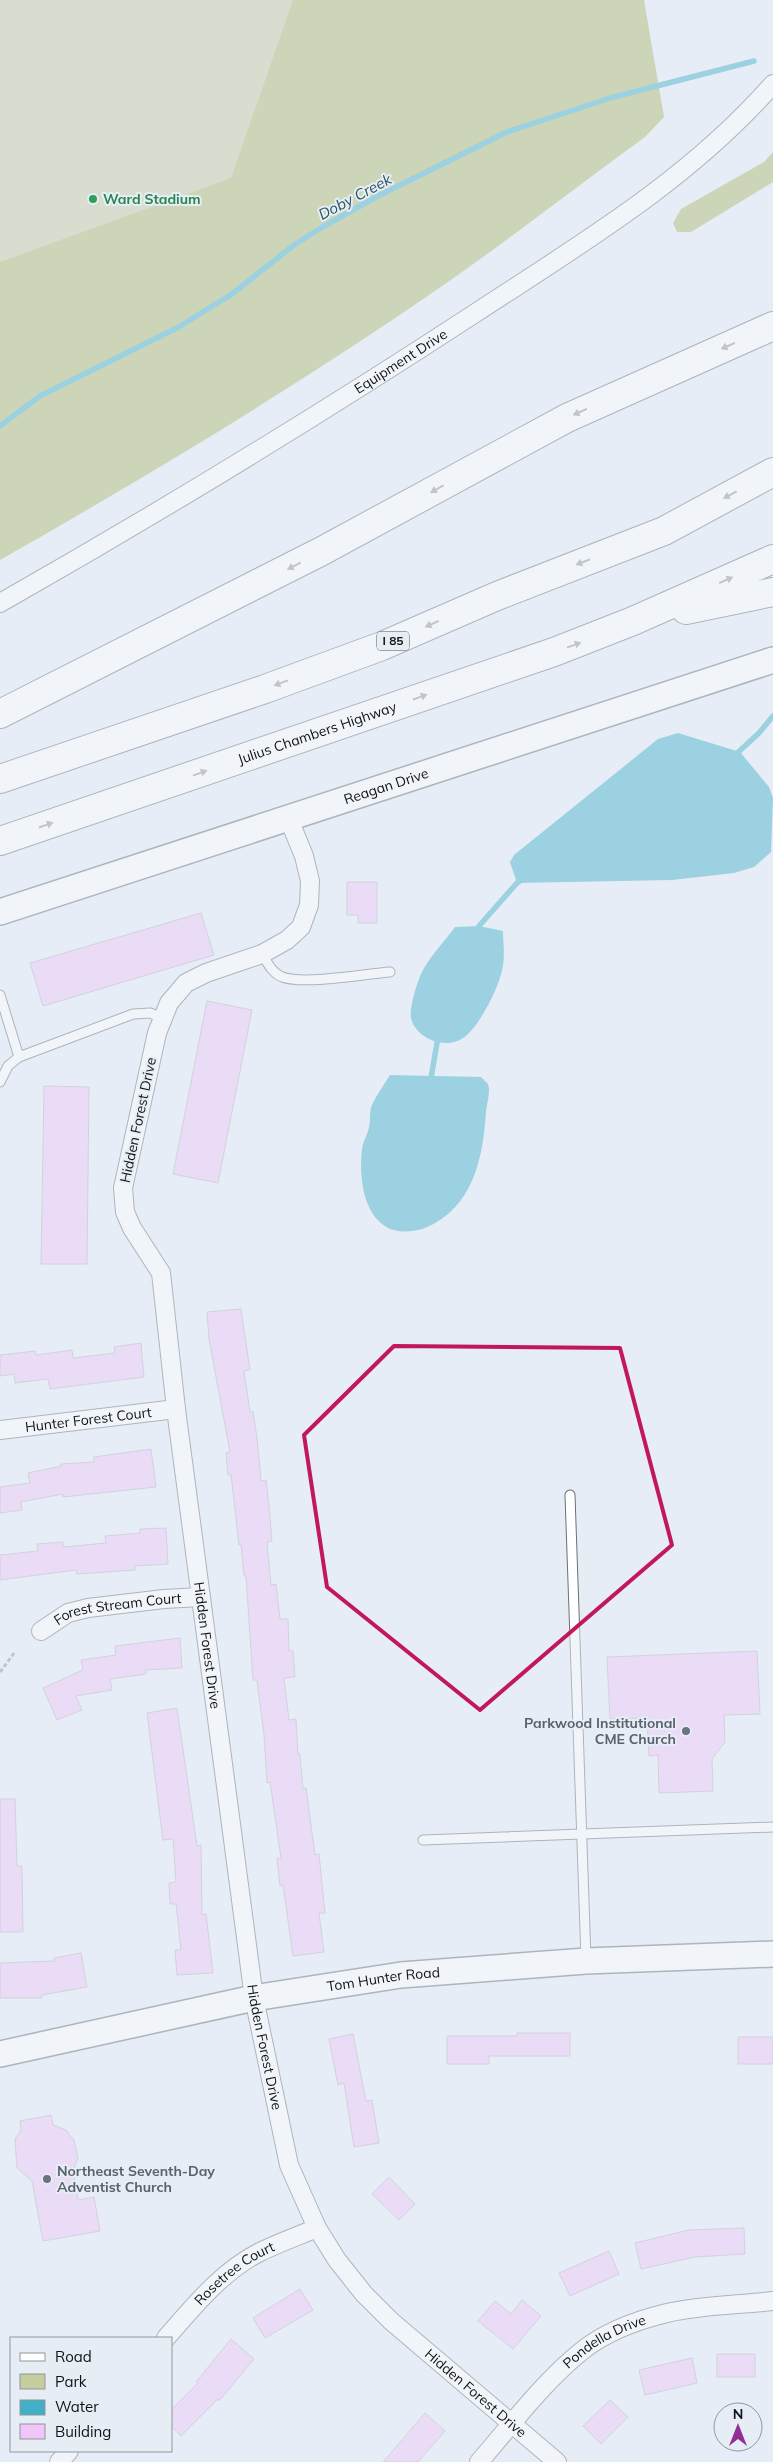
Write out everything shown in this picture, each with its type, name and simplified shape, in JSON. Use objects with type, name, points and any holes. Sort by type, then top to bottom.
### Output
[{"type":"highway","points":[[0,714],[322,551],[567,418],[773,326]]},
{"type":"highway","name":"I 85","points":[[0,779],[265,689],[382,646],[496,596],[664,531],[773,472]]},
{"type":"highway","points":[[633,621],[773,559]]},
{"type":"highway","points":[[633,621],[773,592]]},
{"type":"highway","name":"Julius Chambers Highway","points":[[0,841],[554,652],[633,621]]},
{"type":"street","name":"Equipment Drive","points":[[0,603],[300,426],[547,266],[684,170],[733,128],[773,84]]},
{"type":"street","name":"Reagan Drive","points":[[0,912],[773,660]]},
{"type":"street","name":"Hidden Forest Drive","points":[[288,817],[304,856],[310,881],[309,905],[302,927],[287,940],[262,954],[206,973],[186,983],[169,1003],[157,1033],[123,1188],[125,1212],[132,1228],[160,1274],[176,1409],[254,1998],[289,2164],[317,2228],[337,2260],[364,2294],[391,2321],[558,2462]]},
{"type":"street","name":"Hunter Forest Court","points":[[0,1430],[176,1409]]},
{"type":"street","name":"Forest Stream Court","points":[[41,1631],[68,1613],[88,1608],[164,1598],[201,1597]]},
{"type":"street","name":"Tom Hunter Road","points":[[0,2054],[254,1998],[401,1975],[586,1961],[773,1954]]},
{"type":"street","name":"Rosetree Court","points":[[167,2337],[198,2302],[226,2275],[258,2252],[317,2228]]},
{"type":"street","name":"Pondella Drive","points":[[480,2462],[543,2388],[583,2350],[604,2337],[635,2322],[685,2310],[773,2301]]},
{"type":"street","points":[[60,2462],[68,2452]]},
{"type":"lane","points":[[262,954],[270,968],[280,976],[298,980],[390,972]]},
{"type":"lane","points":[[0,995],[19,1057]]},
{"type":"lane","points":[[0,1082],[8,1066],[19,1057],[133,1014],[150,1013],[163,1018]]},
{"type":"lane","points":[[570,1495],[586,1961]]},
{"type":"lane","points":[[423,1840],[773,1827]]},
{"type":"path","points":[[0,1672],[15,1653]]},
{"type":"highlighted area","points":[[394,1346],[620,1348],[672,1545],[480,1710],[327,1587],[304,1435]]},
{"type":"green space","name":"Ward Stadium","points":[[0,0],[314,0],[370,126],[0,271]]},
{"type":"green space","points":[[293,0],[644,0],[664,117],[645,137],[473,264],[394,319],[227,426],[0,560],[0,262],[231,178]]},
{"type":"green space","points":[[773,152],[773,182],[691,232],[677,232],[673,223],[681,209],[764,162]]},
{"type":"water","points":[[678,733],[740,752],[769,787],[773,798],[771,852],[754,867],[734,873],[672,880],[517,883],[510,862],[514,855],[658,739]]},
{"type":"water","points":[[479,926],[503,931],[504,961],[494,994],[476,1025],[463,1038],[448,1043],[425,1037],[419,1032],[411,1018],[416,987],[421,974],[426,964],[455,927]]},
{"type":"water","points":[[390,1075],[481,1077],[488,1084],[489,1089],[482,1147],[478,1164],[465,1195],[441,1219],[425,1228],[416,1230],[396,1231],[379,1222],[364,1193],[361,1170],[363,1143],[370,1124],[371,1107]]},
{"type":"building","points":[[347,882],[377,882],[377,923],[358,923],[358,915],[347,915]]},
{"type":"building","points":[[201,913],[214,955],[43,1006],[30,963]]},
{"type":"building","points":[[207,1001],[252,1010],[218,1183],[173,1174]]},
{"type":"building","points":[[44,1086],[89,1087],[87,1264],[41,1264]]},
{"type":"building","points":[[241,1309],[250,1370],[244,1371],[250,1412],[253,1412],[261,1481],[266,1480],[269,1505],[272,1541],[267,1542],[271,1585],[276,1584],[280,1619],[288,1619],[289,1651],[293,1651],[295,1677],[284,1678],[289,1720],[296,1719],[303,1789],[306,1788],[315,1855],[319,1854],[325,1913],[319,1913],[324,1952],[293,1956],[283,1885],[280,1886],[277,1859],[281,1858],[270,1782],[267,1783],[264,1735],[257,1680],[253,1680],[246,1576],[244,1576],[241,1545],[239,1545],[231,1475],[228,1475],[226,1453],[230,1452],[209,1339],[207,1312]]},
{"type":"building","points":[[141,1343],[144,1377],[50,1389],[48,1379],[15,1383],[14,1374],[0,1376],[0,1355],[35,1351],[36,1355],[72,1350],[73,1358],[115,1353],[114,1347]]},
{"type":"building","points":[[151,1449],[156,1487],[63,1497],[63,1494],[21,1502],[22,1510],[0,1513],[0,1487],[30,1483],[28,1473],[61,1466],[61,1464],[94,1462],[94,1457]]},
{"type":"building","points":[[166,1528],[168,1564],[135,1566],[135,1570],[77,1574],[76,1570],[0,1580],[0,1555],[38,1551],[37,1544],[63,1542],[63,1547],[106,1543],[105,1536],[140,1533],[140,1529]]},
{"type":"building","points":[[180,1638],[182,1668],[146,1670],[146,1674],[110,1679],[112,1690],[76,1696],[82,1710],[57,1720],[43,1688],[83,1670],[81,1660],[116,1655],[115,1646]]},
{"type":"building","name":"Parkwood Institutional CME Church","points":[[757,1651],[760,1714],[724,1715],[725,1742],[712,1759],[713,1791],[659,1793],[658,1755],[649,1756],[647,1718],[610,1719],[607,1657]]},
{"type":"building","points":[[177,1708],[197,1846],[201,1845],[202,1915],[206,1914],[213,1973],[177,1975],[175,1950],[181,1950],[176,1904],[170,1904],[169,1883],[176,1882],[173,1839],[163,1840],[147,1713]]},
{"type":"building","points":[[0,1799],[15,1799],[17,1866],[22,1866],[23,1932],[0,1932]]},
{"type":"building","points":[[81,1953],[87,1987],[42,1995],[42,1998],[0,1998],[0,1963],[54,1961],[54,1958]]},
{"type":"building","points":[[517,2033],[570,2033],[570,2056],[489,2056],[489,2064],[447,2064],[447,2036],[517,2036]]},
{"type":"building","points":[[353,2034],[366,2101],[372,2100],[379,2143],[354,2147],[344,2083],[338,2085],[329,2039]]},
{"type":"building","points":[[738,2037],[773,2037],[773,2064],[738,2064]]},
{"type":"building","name":"Northeast Seventh-Day Adventist Church","points":[[51,2115],[53,2125],[66,2130],[74,2140],[78,2158],[73,2171],[78,2200],[94,2197],[100,2231],[43,2241],[32,2181],[17,2168],[15,2139],[21,2130],[20,2121]]},
{"type":"building","points":[[389,2177],[415,2204],[399,2220],[372,2194]]},
{"type":"building","points":[[744,2228],[745,2254],[695,2257],[641,2269],[635,2243],[689,2230]]},
{"type":"building","points":[[609,2251],[619,2274],[570,2296],[559,2273]]},
{"type":"building","points":[[300,2289],[313,2310],[265,2338],[253,2318]]},
{"type":"building","points":[[522,2300],[541,2316],[513,2349],[478,2321],[495,2301],[511,2314]]},
{"type":"building","points":[[231,2339],[254,2359],[219,2401],[218,2399],[181,2436],[172,2427],[172,2409],[198,2383],[196,2382]]},
{"type":"building","points":[[717,2354],[755,2354],[755,2377],[717,2377]]},
{"type":"building","points":[[692,2358],[697,2383],[645,2395],[639,2370]]},
{"type":"building","points":[[610,2400],[628,2417],[601,2444],[583,2426]]},
{"type":"building","points":[[425,2413],[445,2431],[418,2462],[383,2462]]},
{"type":"waterway","name":"Doby Creek","points":[[0,426],[40,396],[177,328],[232,294],[294,245],[321,228],[376,197],[507,132],[610,98],[754,61]]},
{"type":"waterway","points":[[734,756],[759,733],[773,716]]},
{"type":"waterway","points":[[477,932],[479,926],[517,883],[523,879]]},
{"type":"waterway","points":[[430,1084],[438,1037]]},
{"type":"place","name":"Ward Stadium","points":[[93,199]]},
{"type":"place","name":"Parkwood Institutional CME Church","points":[[686,1731]]},
{"type":"place","name":"Northeast Seventh-Day Adventist Church","points":[[47,2179]]}]
